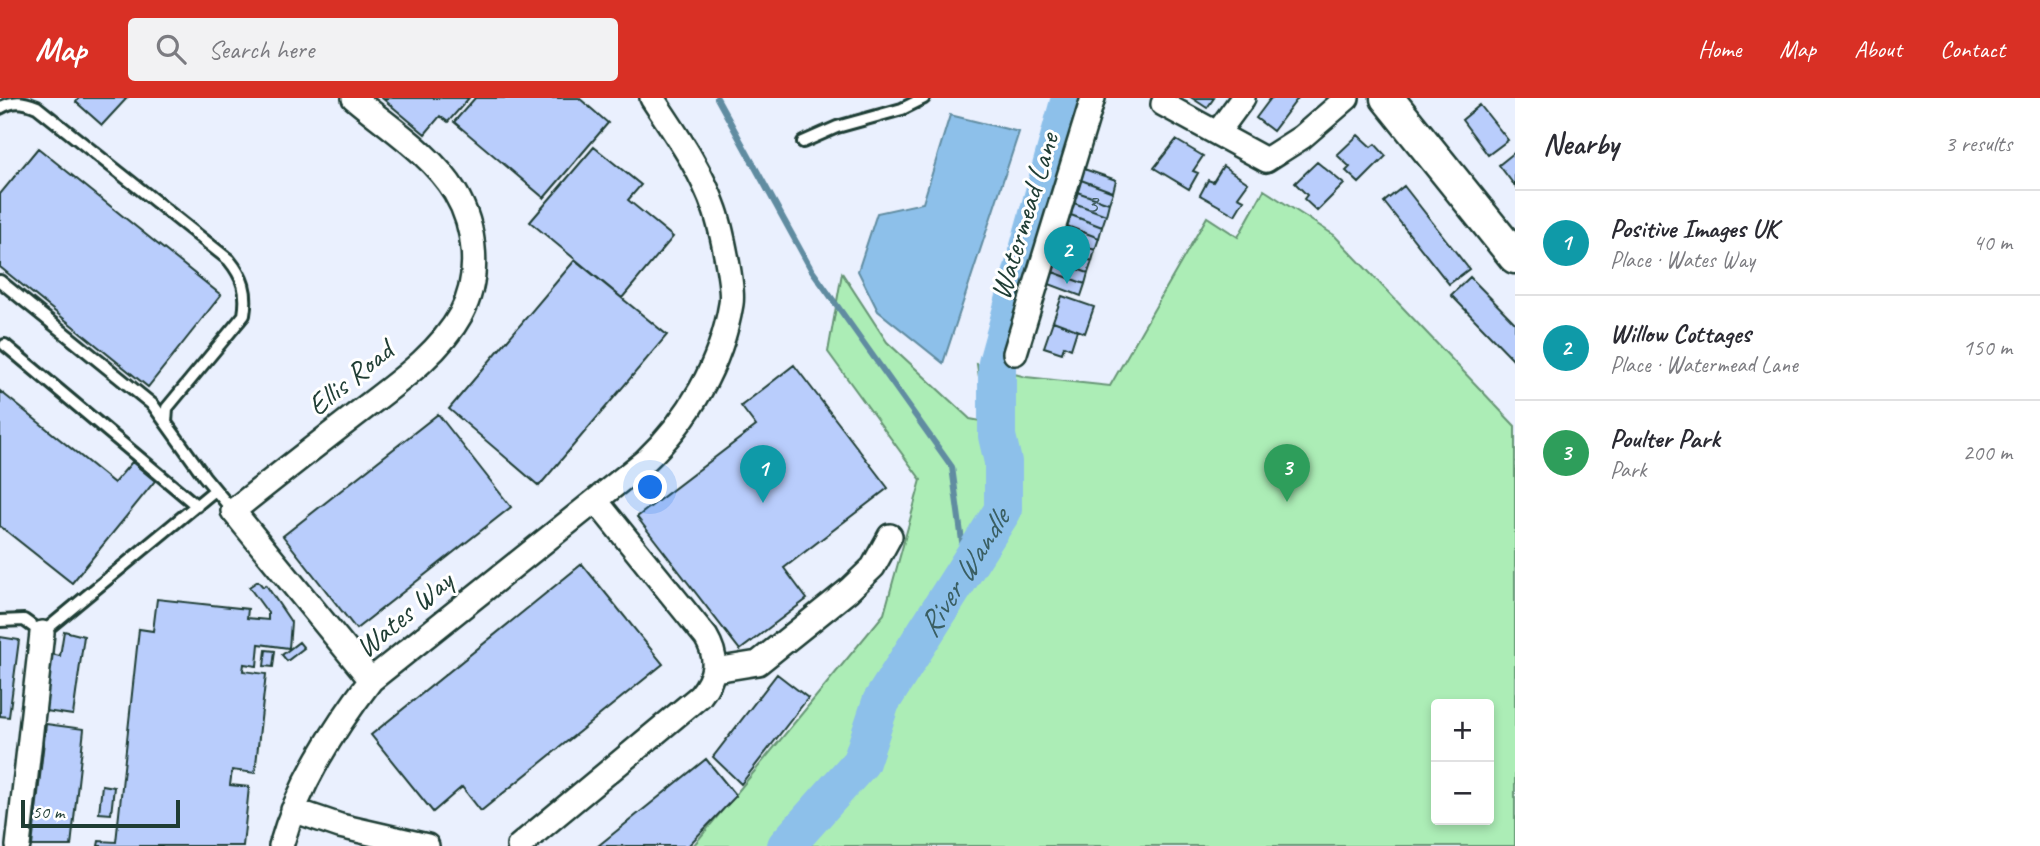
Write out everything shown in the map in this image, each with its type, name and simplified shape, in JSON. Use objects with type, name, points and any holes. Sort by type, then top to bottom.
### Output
[{"type":"street","name":"Ellis Road","points":[[233,511],[411,370],[442,341],[466,302],[473,266],[473,245],[467,217],[454,190],[421,154],[354,98]]},
{"type":"street","name":"Wates Way","points":[[281,846],[293,810],[338,723],[371,680],[645,461],[676,429],[705,385],[732,302],[715,209],[689,155],[652,98]]},
{"type":"street","name":"Watermead Lane","points":[[1015,353],[1093,98]]},
{"type":"street","points":[[1218,132],[1243,98]]},
{"type":"street","points":[[1163,104],[1266,160],[1302,137],[1347,98]]},
{"type":"street","points":[[1387,98],[1515,257]]},
{"type":"street","points":[[519,846],[700,696],[715,670],[713,650],[706,637],[596,501]]},
{"type":"street","points":[[233,511],[371,680]]},
{"type":"street","points":[[715,670],[758,663],[849,590],[873,567],[890,536]]},
{"type":"street","points":[[18,846],[42,633]]},
{"type":"street","points":[[293,810],[340,826],[427,846]]},
{"type":"lane","points":[[803,142],[836,127],[902,109],[924,98]]},
{"type":"lane","points":[[0,108],[10,102],[23,101],[37,107],[229,260],[240,273],[247,301],[244,315],[167,408],[166,423]]},
{"type":"lane","points":[[0,281],[153,405],[233,511]]},
{"type":"lane","points":[[5,345],[197,506]]},
{"type":"lane","points":[[0,621],[24,620],[42,633],[215,490]]},
{"type":"green space","points":[[1264,190],[1334,235],[1515,426],[1515,846],[693,846],[884,614],[921,480],[828,352],[842,273],[887,342],[970,419],[986,422],[977,364],[1026,377],[1110,386],[1207,217],[1238,237]]},
{"type":"water","points":[[950,115],[1019,132],[943,363],[878,311],[858,271],[877,213],[923,203]]},
{"type":"building","points":[[79,98],[127,98],[102,125],[76,102]]},
{"type":"building","points":[[382,98],[469,98],[448,122],[440,116],[425,134]]},
{"type":"building","points":[[475,98],[579,98],[608,123],[544,198],[454,122]]},
{"type":"building","points":[[1192,98],[1214,98],[1207,108]]},
{"type":"building","points":[[1271,98],[1298,98],[1273,131],[1256,118]]},
{"type":"building","points":[[1480,105],[1508,140],[1488,155],[1462,120]]},
{"type":"building","points":[[1358,135],[1371,147],[1375,144],[1386,156],[1359,183],[1346,171],[1350,167],[1337,155]]},
{"type":"building","points":[[1176,140],[1203,156],[1193,171],[1198,173],[1189,189],[1154,168]]},
{"type":"building","points":[[594,147],[641,185],[628,200],[673,237],[622,298],[530,222]]},
{"type":"building","points":[[38,148],[221,295],[148,387],[0,267],[0,194]]},
{"type":"building","points":[[1515,152],[1515,186],[1499,165]]},
{"type":"building","points":[[1317,162],[1344,184],[1317,211],[1304,199],[1307,195],[1295,183]]},
{"type":"building","points":[[1223,166],[1248,183],[1238,197],[1244,200],[1235,215],[1200,195],[1208,180],[1213,182]]},
{"type":"building","points":[[1084,169],[1116,180],[1113,192],[1081,180]]},
{"type":"building","points":[[1081,180],[1113,192],[1109,203],[1077,192]]},
{"type":"building","points":[[1404,186],[1469,269],[1449,284],[1384,202]]},
{"type":"building","points":[[1077,192],[1109,203],[1106,215],[1074,203]]},
{"type":"building","points":[[1074,203],[1106,215],[1102,227],[1071,215]]},
{"type":"building","points":[[1071,215],[1102,227],[1099,238],[1067,226]]},
{"type":"building","points":[[1067,226],[1099,238],[1095,250],[1064,238]]},
{"type":"building","points":[[1064,238],[1095,250],[1092,261],[1060,249]]},
{"type":"building","points":[[1060,249],[1092,261],[1088,273],[1056,261]]},
{"type":"building","points":[[575,260],[667,335],[539,486],[449,409]]},
{"type":"building","points":[[1056,261],[1088,273],[1085,284],[1053,272]]},
{"type":"building","points":[[1053,272],[1085,284],[1081,296],[1049,284]]},
{"type":"building","points":[[1470,277],[1515,323],[1515,361],[1451,295]]},
{"type":"building","points":[[1062,296],[1094,307],[1085,333],[1053,321]]},
{"type":"building","points":[[1053,321],[1077,330],[1071,349],[1064,346],[1062,353],[1044,347]]},
{"type":"building","points":[[794,365],[888,488],[784,568],[807,599],[740,650],[637,517],[756,426],[741,406]]},
{"type":"building","points":[[0,391],[114,483],[132,462],[155,481],[72,583],[0,526]]},
{"type":"building","points":[[438,414],[511,507],[356,629],[283,536]]},
{"type":"building","points":[[582,564],[663,664],[481,811],[462,787],[433,812],[371,735]]},
{"type":"building","points":[[258,581],[263,587],[266,585],[291,622],[289,648],[259,644],[257,666],[244,664],[243,671],[266,674],[255,773],[232,770],[230,785],[249,787],[243,846],[98,846],[99,841],[116,842],[139,629],[153,631],[157,599],[248,609],[247,618],[268,620],[268,613],[249,587]]},
{"type":"building","points":[[64,631],[84,636],[73,715],[39,710],[46,653],[60,656]]},
{"type":"building","points":[[0,637],[19,640],[9,717],[0,716]]},
{"type":"building","points":[[299,642],[304,648],[287,661],[282,655]]},
{"type":"building","points":[[266,650],[275,651],[273,667],[264,666]]},
{"type":"building","points":[[777,674],[808,698],[741,784],[713,757]]},
{"type":"building","points":[[46,724],[84,729],[71,846],[32,846]]},
{"type":"building","points":[[706,759],[736,796],[688,846],[598,846]]},
{"type":"building","points":[[102,785],[114,787],[111,814],[99,813]]},
{"type":"waterway","points":[[717,98],[811,269],[952,467],[966,571]]},
{"type":"waterway","name":"River Wandle","points":[[786,846],[861,762],[881,702],[1003,510],[1003,462],[997,436],[997,363],[1070,98]]},
{"type":"place","name":"Willow Cottages","points":[[1067,284]]},
{"type":"place","name":"Poulter Park","points":[[1287,502]]},
{"type":"place","name":"Positive Images UK","points":[[763,503]]}]
